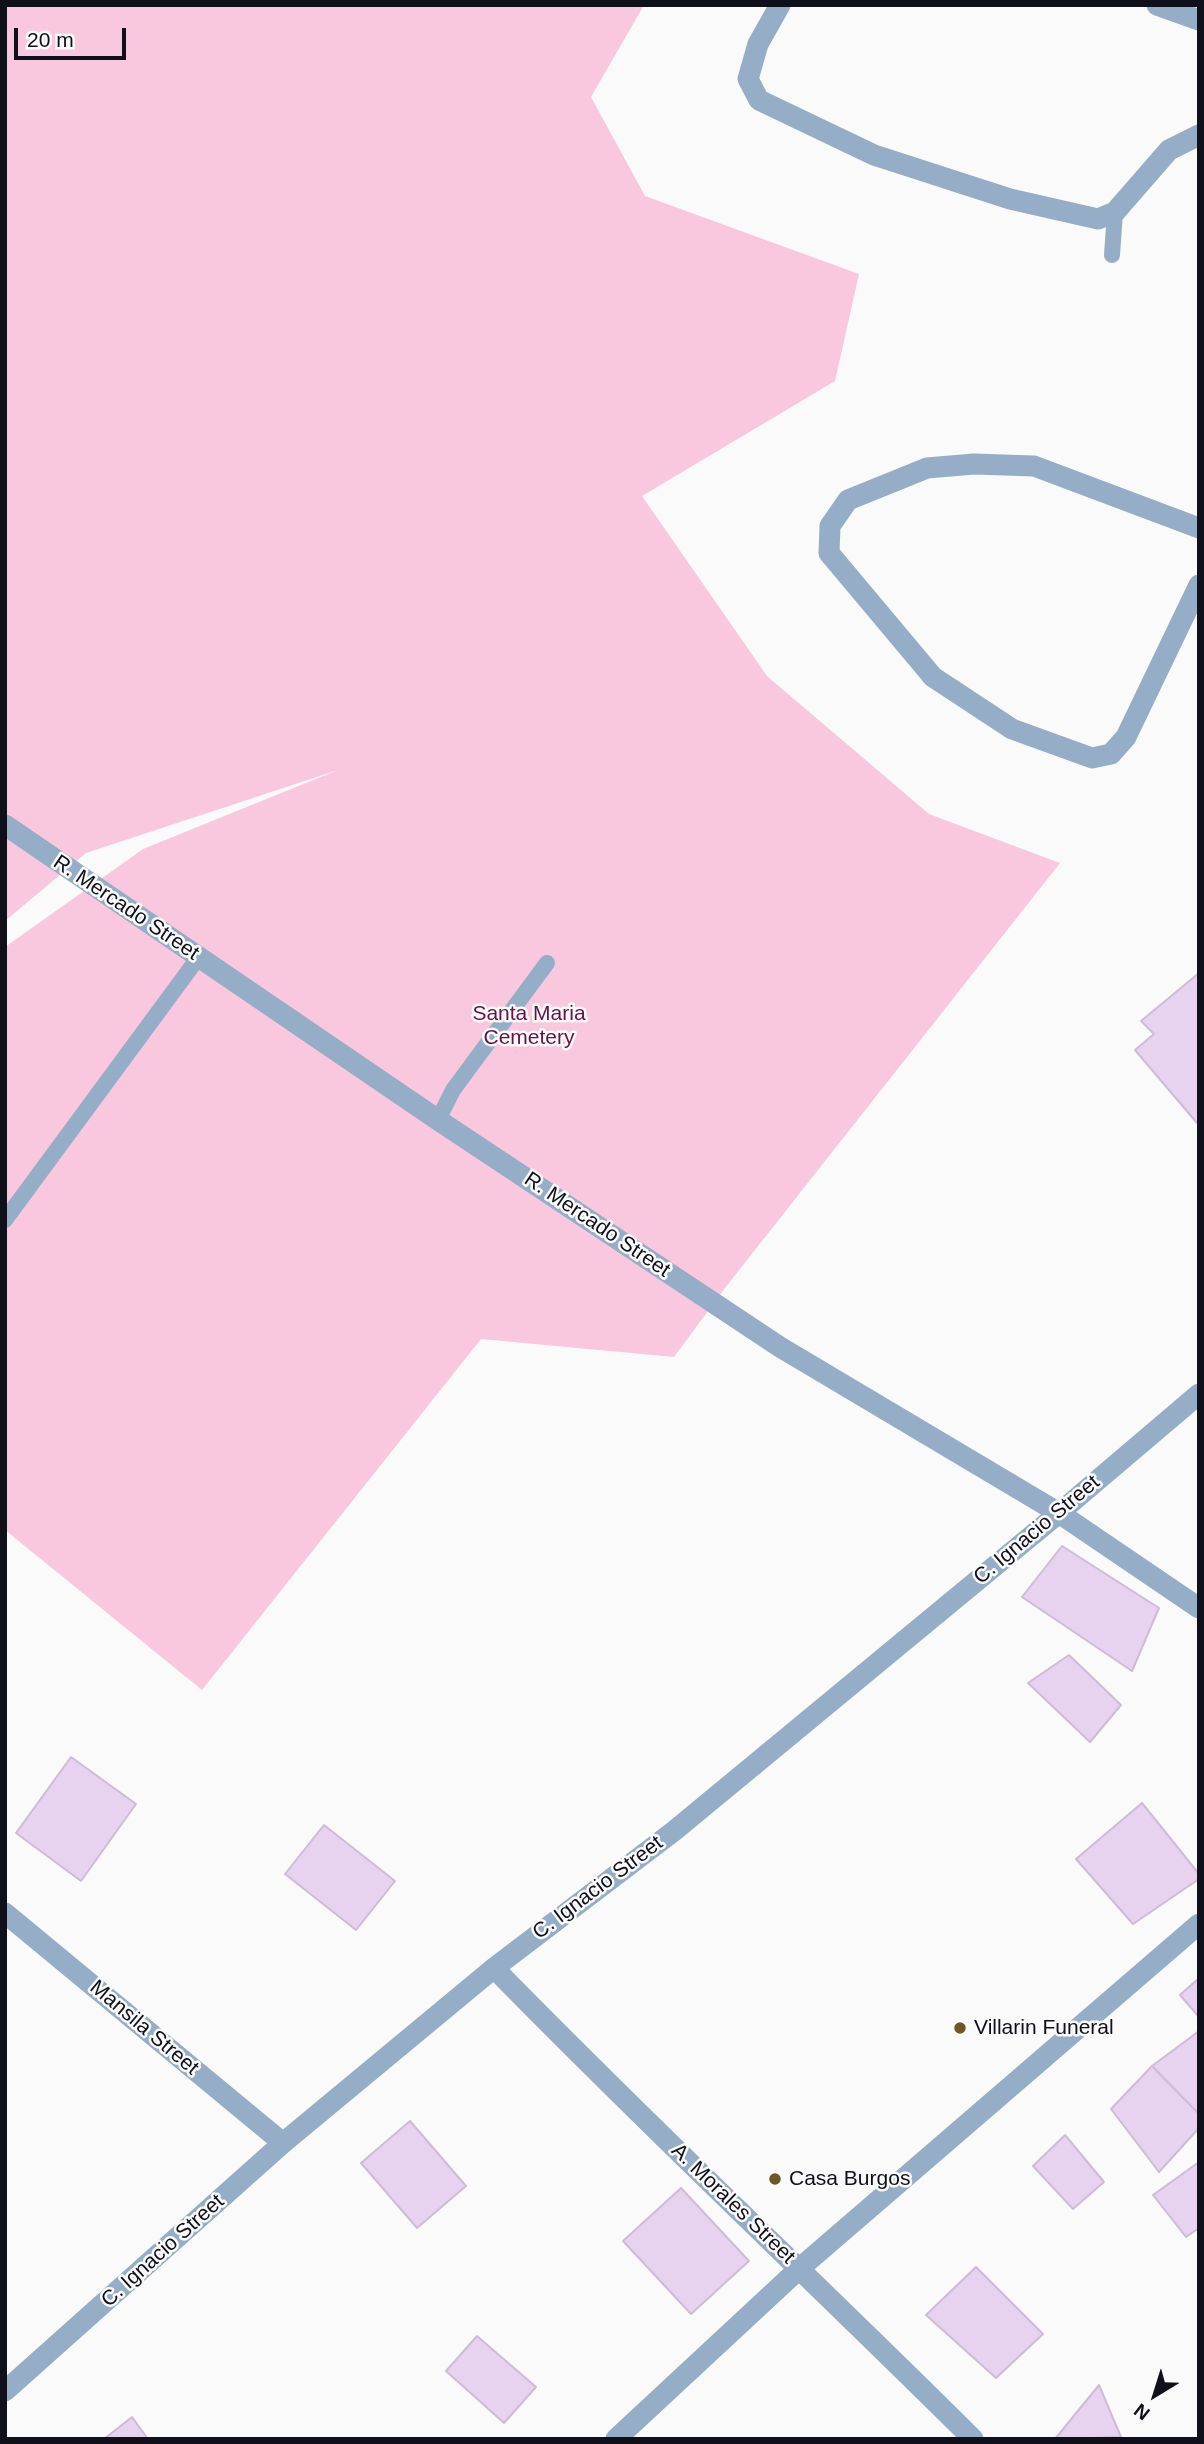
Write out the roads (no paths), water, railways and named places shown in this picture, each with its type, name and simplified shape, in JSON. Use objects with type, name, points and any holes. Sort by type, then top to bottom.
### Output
[{"type":"street","points":[[780,5],[758,44],[748,79],[759,100],[874,155],[1010,199],[1098,219],[1115,212],[1169,150],[1199,135]]},
{"type":"street","points":[[1157,5],[1195,14]]},
{"type":"street","points":[[1199,528],[1034,466],[974,464],[927,468],[848,500],[830,526],[829,553],[933,677],[1012,729],[1091,758],[1111,754],[1126,737],[1199,585]]},
{"type":"street","name":"R. Mercado Street","points":[[5,825],[438,1120],[780,1347],[1059,1513],[1199,1608]]},
{"type":"street","name":"C. Ignacio Street","points":[[5,2391],[283,2143],[494,1968],[674,1830],[1059,1513],[1199,1394]]},
{"type":"street","name":"Mansila Street","points":[[5,1913],[283,2143]]},
{"type":"street","points":[[616,2439],[800,2268],[1199,1924]]},
{"type":"street","name":"A. Morales Street","points":[[494,1968],[594,2071],[800,2268],[973,2439]]},
{"type":"lane","points":[[1112,255],[1115,212]]},
{"type":"lane","points":[[5,1220],[198,958]]},
{"type":"lane","points":[[438,1120],[453,1090],[547,963]]},
{"type":"place","name":"Villarin Funeral","points":[[960,2028]]},
{"type":"place","name":"Casa Burgos","points":[[775,2179]]},
{"type":"park label","name":"Santa Maria Cemetery","points":[[529,1026]]}]
